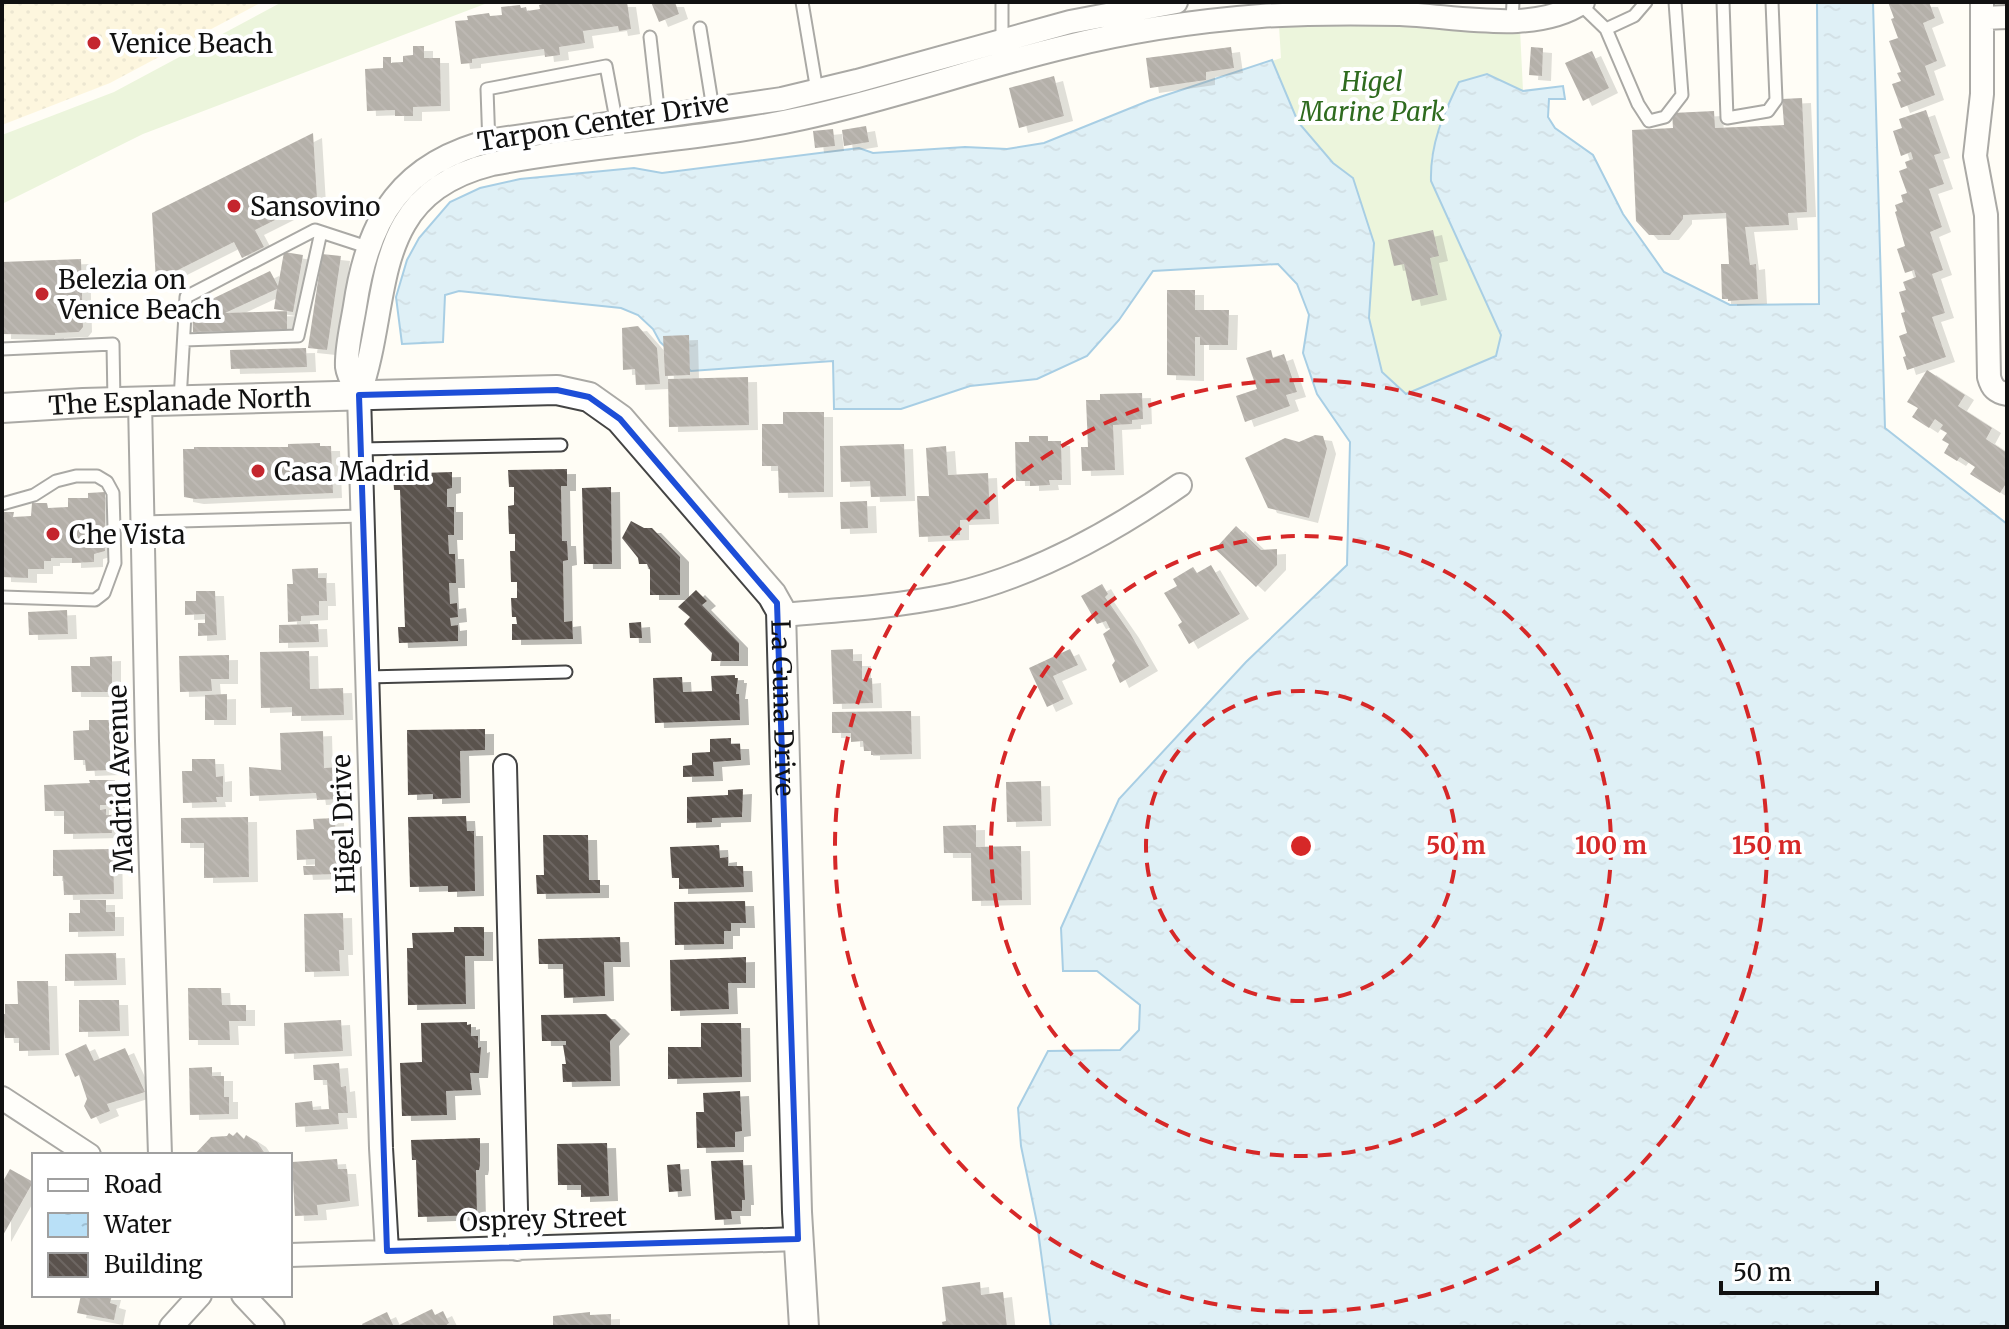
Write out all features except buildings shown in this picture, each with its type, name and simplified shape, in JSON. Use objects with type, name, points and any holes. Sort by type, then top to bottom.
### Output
[{"type":"street","name":"Tarpon Center Drive","points":[[359,395],[370,365],[386,262],[405,222],[418,205],[490,153],[618,123],[818,92],[1082,19],[1176,2]]},
{"type":"street","name":"Tarpon Center Drive","points":[[359,395],[347,368],[360,272],[367,247],[390,204],[418,175],[458,151],[490,153],[621,146],[800,119],[1188,12],[1283,15],[1368,8],[1512,11],[1555,9],[1581,3]]},
{"type":"street","points":[[2007,17],[1982,10],[1982,94],[1975,156],[1986,215],[1989,377],[1992,387],[2007,394]]},
{"type":"street","name":"La Guna Drive","points":[[359,395],[557,390],[577,393],[600,403],[620,419],[772,595],[781,615],[798,1239],[804,1327]]},
{"type":"street","name":"The Esplanade North","points":[[2,408],[359,395]]},
{"type":"street","name":"Higel Drive","points":[[359,395],[381,1148],[387,1251]]},
{"type":"street","name":"Madrid Avenue","points":[[127,402],[142,522],[160,1153]]},
{"type":"street","points":[[781,615],[920,601],[999,581],[1095,539],[1180,485]]},
{"type":"street","points":[[505,766],[517,1249]]},
{"type":"street","points":[[2,1098],[86,1153]]},
{"type":"street","name":"Osprey Street","points":[[292,1255],[798,1239]]},
{"type":"street","points":[[171,1327],[198,1297]]},
{"type":"street","points":[[245,1297],[273,1327]]},
{"type":"lane","points":[[802,2],[818,92]]},
{"type":"lane","points":[[1002,2],[1004,64]]},
{"type":"lane","points":[[1606,29],[1634,16],[1646,2]]},
{"type":"lane","points":[[1581,3],[1606,29],[1649,121],[1665,117],[1682,95],[1675,2]]},
{"type":"lane","points":[[1723,2],[1727,118],[1768,111],[1776,100],[1772,2]]},
{"type":"lane","points":[[700,28],[713,109]]},
{"type":"lane","points":[[650,37],[659,117]]},
{"type":"lane","points":[[490,153],[487,89],[606,66],[621,146]]},
{"type":"lane","points":[[180,400],[186,297],[315,230],[367,247]]},
{"type":"lane","points":[[184,340],[298,336],[321,232]]},
{"type":"lane","points":[[2,349],[113,344],[127,402]]},
{"type":"lane","points":[[360,449],[561,445]]},
{"type":"lane","points":[[2,504],[34,495],[56,481],[76,476],[97,476],[107,482],[113,493],[115,563],[104,593],[95,600],[2,597]]},
{"type":"lane","points":[[142,522],[362,516]]},
{"type":"lane","points":[[367,677],[566,672]]},
{"type":"highlighted area","points":[[557,390],[589,397],[620,419],[777,603],[798,1239],[387,1251],[359,395]]},
{"type":"green space","points":[[282,2],[490,2],[143,134],[2,204],[2,135],[114,92]]},
{"type":"green space","name":"Higel Marine Park","points":[[1359,23],[1520,29],[1523,91],[1487,74],[1459,82],[1431,157],[1431,181],[1501,335],[1497,356],[1406,394],[1382,372],[1369,318],[1374,243],[1353,178],[1333,163],[1298,122],[1272,61],[1281,58],[1279,26]]},
{"type":"sand","name":"Venice Beach","points":[[2,2],[262,2],[110,83],[2,125]]},
{"type":"water","points":[[1817,2],[1873,2],[1885,428],[2007,524],[2007,1327],[1051,1327],[1037,1223],[1021,1146],[1018,1108],[1048,1051],[1120,1050],[1139,1030],[1140,1005],[1097,971],[1063,971],[1061,928],[1119,799],[1246,662],[1347,565],[1350,442],[1317,394],[1303,353],[1309,315],[1297,284],[1278,264],[1153,271],[1119,320],[1087,356],[1037,379],[970,386],[901,409],[834,409],[833,361],[691,371],[660,342],[653,329],[638,315],[621,308],[459,291],[445,295],[443,342],[402,344],[396,297],[407,260],[419,238],[450,202],[480,188],[520,179],[634,168],[662,173],[859,148],[873,153],[965,147],[1007,149],[1044,143],[1148,101],[1272,60],[1298,122],[1333,163],[1353,178],[1374,243],[1369,318],[1382,372],[1406,394],[1496,356],[1501,335],[1431,181],[1439,130],[1459,82],[1487,74],[1523,91],[1563,86],[1565,99],[1549,99],[1548,117],[1555,128],[1593,155],[1623,214],[1664,272],[1730,305],[1819,304]]},
{"type":"place","name":"Venice Beach","points":[[94,43]]},
{"type":"place","name":"Sansovino","points":[[234,206]]},
{"type":"place","name":"Belezia on Venice Beach","points":[[42,294]]},
{"type":"place","name":"Casa Madrid","points":[[258,471]]},
{"type":"place","name":"Che Vista","points":[[53,534]]}]
